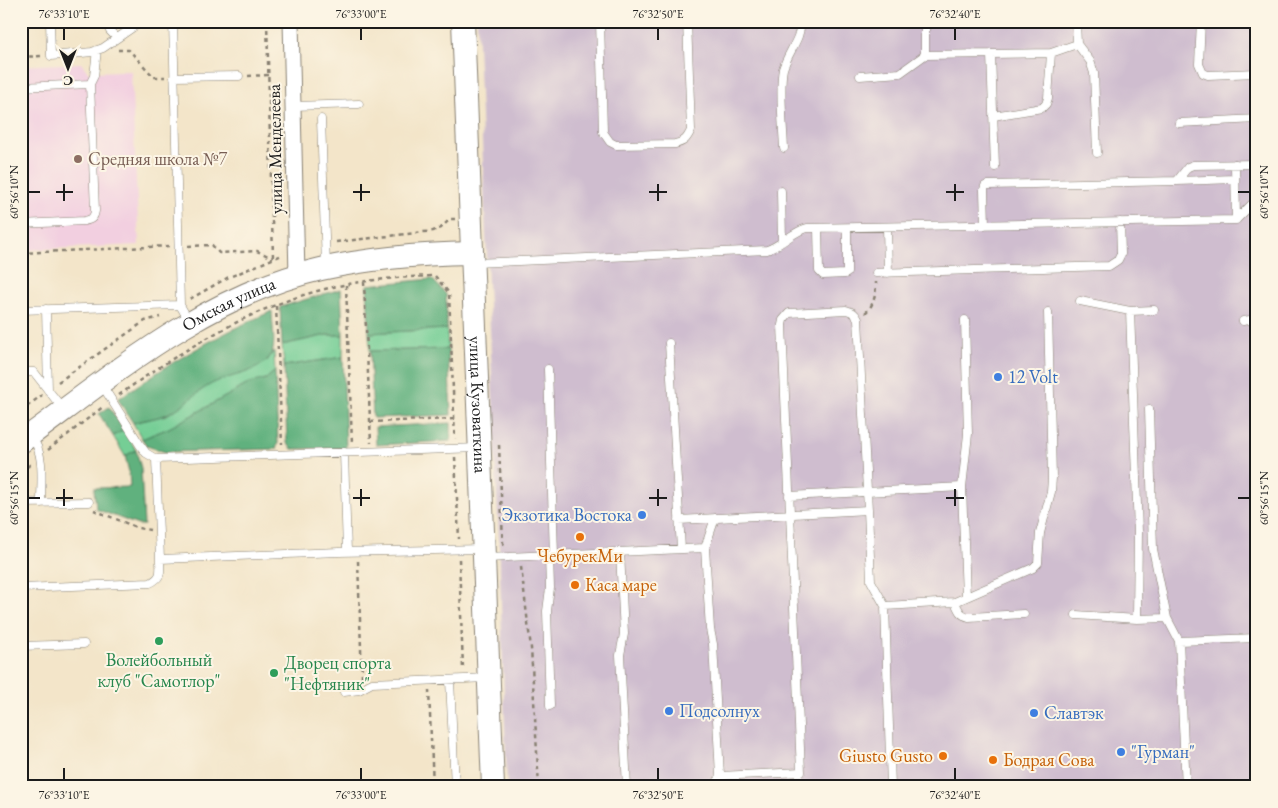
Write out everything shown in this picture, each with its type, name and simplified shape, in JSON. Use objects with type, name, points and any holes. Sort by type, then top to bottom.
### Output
[{"type":"main road","name":"улица Кузоваткина","points":[[463,21],[472,258],[489,442],[484,554],[493,787]]},
{"type":"main road","name":"Омская улица","points":[[26,438],[64,410],[106,392],[148,348],[185,314],[326,268],[400,256],[472,258]]},
{"type":"street","name":"улица Менделеева","points":[[290,21],[297,276]]},
{"type":"lane","points":[[50,21],[51,56],[79,54],[97,50],[142,21]]},
{"type":"lane","points":[[106,21],[110,32],[117,38]]},
{"type":"lane","points":[[21,310],[46,309],[185,314],[178,246],[173,21]]},
{"type":"lane","points":[[600,21],[603,132],[605,137],[616,145],[675,144],[687,138],[691,130],[687,21]]},
{"type":"lane","points":[[784,148],[782,77],[786,61],[799,34],[801,21]]},
{"type":"lane","points":[[924,21],[925,54]]},
{"type":"lane","points":[[1076,21],[1077,44],[1090,61],[1094,72],[1097,153]]},
{"type":"lane","points":[[1201,21],[1199,64],[1203,73],[1208,75],[1257,72]]},
{"type":"lane","points":[[860,76],[900,73],[925,54],[1051,54],[1077,44]]},
{"type":"lane","points":[[21,224],[84,221],[90,220],[94,216],[90,84],[94,76],[97,50]]},
{"type":"lane","points":[[991,54],[995,167]]},
{"type":"lane","points":[[993,116],[1042,108],[1046,104],[1051,54]]},
{"type":"lane","points":[[174,77],[239,76]]},
{"type":"lane","points":[[21,87],[90,84]]},
{"type":"lane","points":[[293,106],[359,104]]},
{"type":"lane","points":[[321,119],[326,268]]},
{"type":"lane","points":[[1179,123],[1257,120]]},
{"type":"lane","points":[[1235,164],[1236,220]]},
{"type":"lane","points":[[1177,181],[1188,167],[1193,165],[1257,164]]},
{"type":"lane","points":[[985,225],[984,190],[985,186],[988,185],[1235,179]]},
{"type":"lane","points":[[781,191],[782,242]]},
{"type":"lane","points":[[472,258],[767,250],[797,231],[818,228],[1236,220],[1257,199]]},
{"type":"lane","points":[[876,273],[1109,266],[1118,260],[1121,254],[1120,222]]},
{"type":"lane","points":[[887,227],[888,273]]},
{"type":"lane","points":[[818,228],[819,271],[823,275],[847,273],[847,228]]},
{"type":"lane","points":[[1080,301],[1130,311],[1154,310]]},
{"type":"lane","points":[[46,309],[48,390]]},
{"type":"lane","points":[[720,776],[801,772],[782,326],[786,315],[795,312],[846,310],[853,312],[858,319],[871,580],[885,606],[891,787]]},
{"type":"lane","points":[[1130,311],[1138,532],[1137,619]]},
{"type":"lane","points":[[885,606],[955,602],[1033,568],[1038,563],[1040,533],[1051,492],[1048,312]]},
{"type":"lane","points":[[1243,321],[1257,319]]},
{"type":"lane","points":[[965,320],[968,434],[962,487],[966,598]]},
{"type":"lane","points":[[669,343],[681,549]]},
{"type":"lane","points":[[548,369],[551,555],[547,611],[550,706]]},
{"type":"lane","points":[[21,372],[48,371]]},
{"type":"lane","points":[[34,372],[64,410]]},
{"type":"lane","points":[[106,392],[140,445],[146,453],[156,459],[455,449],[489,442]]},
{"type":"lane","points":[[1149,408],[1153,549],[1167,618],[1179,641],[1186,787]]},
{"type":"lane","points":[[26,438],[36,442],[40,457],[41,503]]},
{"type":"lane","points":[[343,552],[348,452]]},
{"type":"lane","points":[[21,588],[150,582],[157,580],[160,574],[160,559],[156,459]]},
{"type":"lane","points":[[789,496],[962,487]]},
{"type":"lane","points":[[22,503],[90,505]]},
{"type":"lane","points":[[679,520],[868,510]]},
{"type":"lane","points":[[715,518],[705,548],[710,629],[713,644],[720,776],[715,787]]},
{"type":"lane","points":[[160,559],[459,550],[520,557],[705,548]]},
{"type":"lane","points":[[620,552],[624,634],[620,656],[626,787]]},
{"type":"lane","points":[[955,602],[963,616],[1024,614]]},
{"type":"lane","points":[[1076,616],[1137,619],[1167,618]]},
{"type":"lane","points":[[1179,641],[1257,638]]},
{"type":"lane","points":[[21,646],[84,644]]},
{"type":"lane","points":[[344,692],[353,691],[372,683],[489,678]]},
{"type":"lane","points":[[450,680],[454,787]]},
{"type":"path","points":[[21,22],[38,21]]},
{"type":"path","points":[[267,21],[273,258]]},
{"type":"path","points":[[97,50],[129,50],[154,77],[174,77]]},
{"type":"path","points":[[21,57],[51,56]]},
{"type":"path","points":[[239,76],[268,75]]},
{"type":"path","points":[[325,242],[433,231],[441,228],[450,219],[470,218]]},
{"type":"path","points":[[21,253],[212,245],[218,253],[257,250],[273,258]]},
{"type":"path","points":[[21,411],[145,321],[159,317],[185,314],[227,278],[296,249]]},
{"type":"path","points":[[870,309],[876,290],[876,273]]},
{"type":"path","points":[[21,472],[40,457],[106,392],[153,371],[190,347],[231,326],[306,294],[364,282],[435,276],[449,293],[463,679]]},
{"type":"path","points":[[364,282],[371,452]]},
{"type":"path","points":[[346,285],[348,452]]},
{"type":"path","points":[[276,306],[283,454]]},
{"type":"path","points":[[370,422],[454,419]]},
{"type":"path","points":[[489,442],[503,543],[508,551],[520,551],[531,648],[539,787]]},
{"type":"path","points":[[90,505],[96,512],[138,528],[159,532]]},
{"type":"path","points":[[343,552],[339,558],[358,558],[363,687]]},
{"type":"path","points":[[429,685],[433,787]]},
{"type":"shaded area","points":[[477,21],[1257,21],[1257,787],[507,787],[499,543]]},
{"type":"shaded area","name":"Средняя школа №7","points":[[81,63],[88,72],[131,71],[139,245],[21,250],[21,66]]},
{"type":"green space","points":[[432,279],[446,294],[447,329],[369,333],[367,285]]},
{"type":"green space","points":[[341,289],[343,335],[327,335],[282,345],[280,307]]},
{"type":"green space","points":[[272,311],[273,349],[267,360],[260,366],[208,386],[167,414],[133,423],[118,399],[193,351]]},
{"type":"green space","points":[[447,329],[448,349],[370,351],[369,333]]},
{"type":"green space","points":[[327,335],[343,335],[343,357],[284,366],[282,345]]},
{"type":"green space","points":[[448,349],[451,415],[373,418],[370,351]]},
{"type":"green space","points":[[274,351],[275,371],[266,379],[250,383],[169,428],[142,439],[133,423],[167,415],[207,386],[221,379],[250,370],[267,361]]},
{"type":"green space","points":[[343,357],[346,448],[292,449],[287,443],[284,366]]},
{"type":"green space","points":[[275,371],[278,444],[276,449],[165,452],[147,446],[142,439],[169,428],[250,383],[266,379]]},
{"type":"green space","points":[[109,407],[124,430],[113,436],[99,414]]},
{"type":"green space","points":[[451,423],[451,441],[376,445],[375,427]]},
{"type":"green space","points":[[124,430],[136,450],[125,456],[113,436]]},
{"type":"green space","points":[[136,450],[141,468],[144,525],[138,525],[96,509],[94,488],[130,487],[125,456]]},
{"type":"place","name":"Средняя школа №7","points":[[78,159]]},
{"type":"place","name":"12 Volt","points":[[998,377]]},
{"type":"place","name":"Экзотика Востока","points":[[642,515]]},
{"type":"place","name":"ЧебурекМи","points":[[580,537]]},
{"type":"place","name":"Каса маре","points":[[575,585]]},
{"type":"place","name":"Волейбольный клуб \"Самотлор\"","points":[[159,641]]},
{"type":"place","name":"Дворец спорта \"Нефтяник\"","points":[[274,673]]},
{"type":"place","name":"Подсолнух","points":[[669,711]]},
{"type":"place","name":"Славтэк","points":[[1034,713]]},
{"type":"place","name":"\"Гурман\"","points":[[1121,752]]},
{"type":"place","name":"Giusto Gusto","points":[[943,756]]},
{"type":"place","name":"Бодрая Сова","points":[[993,760]]}]
